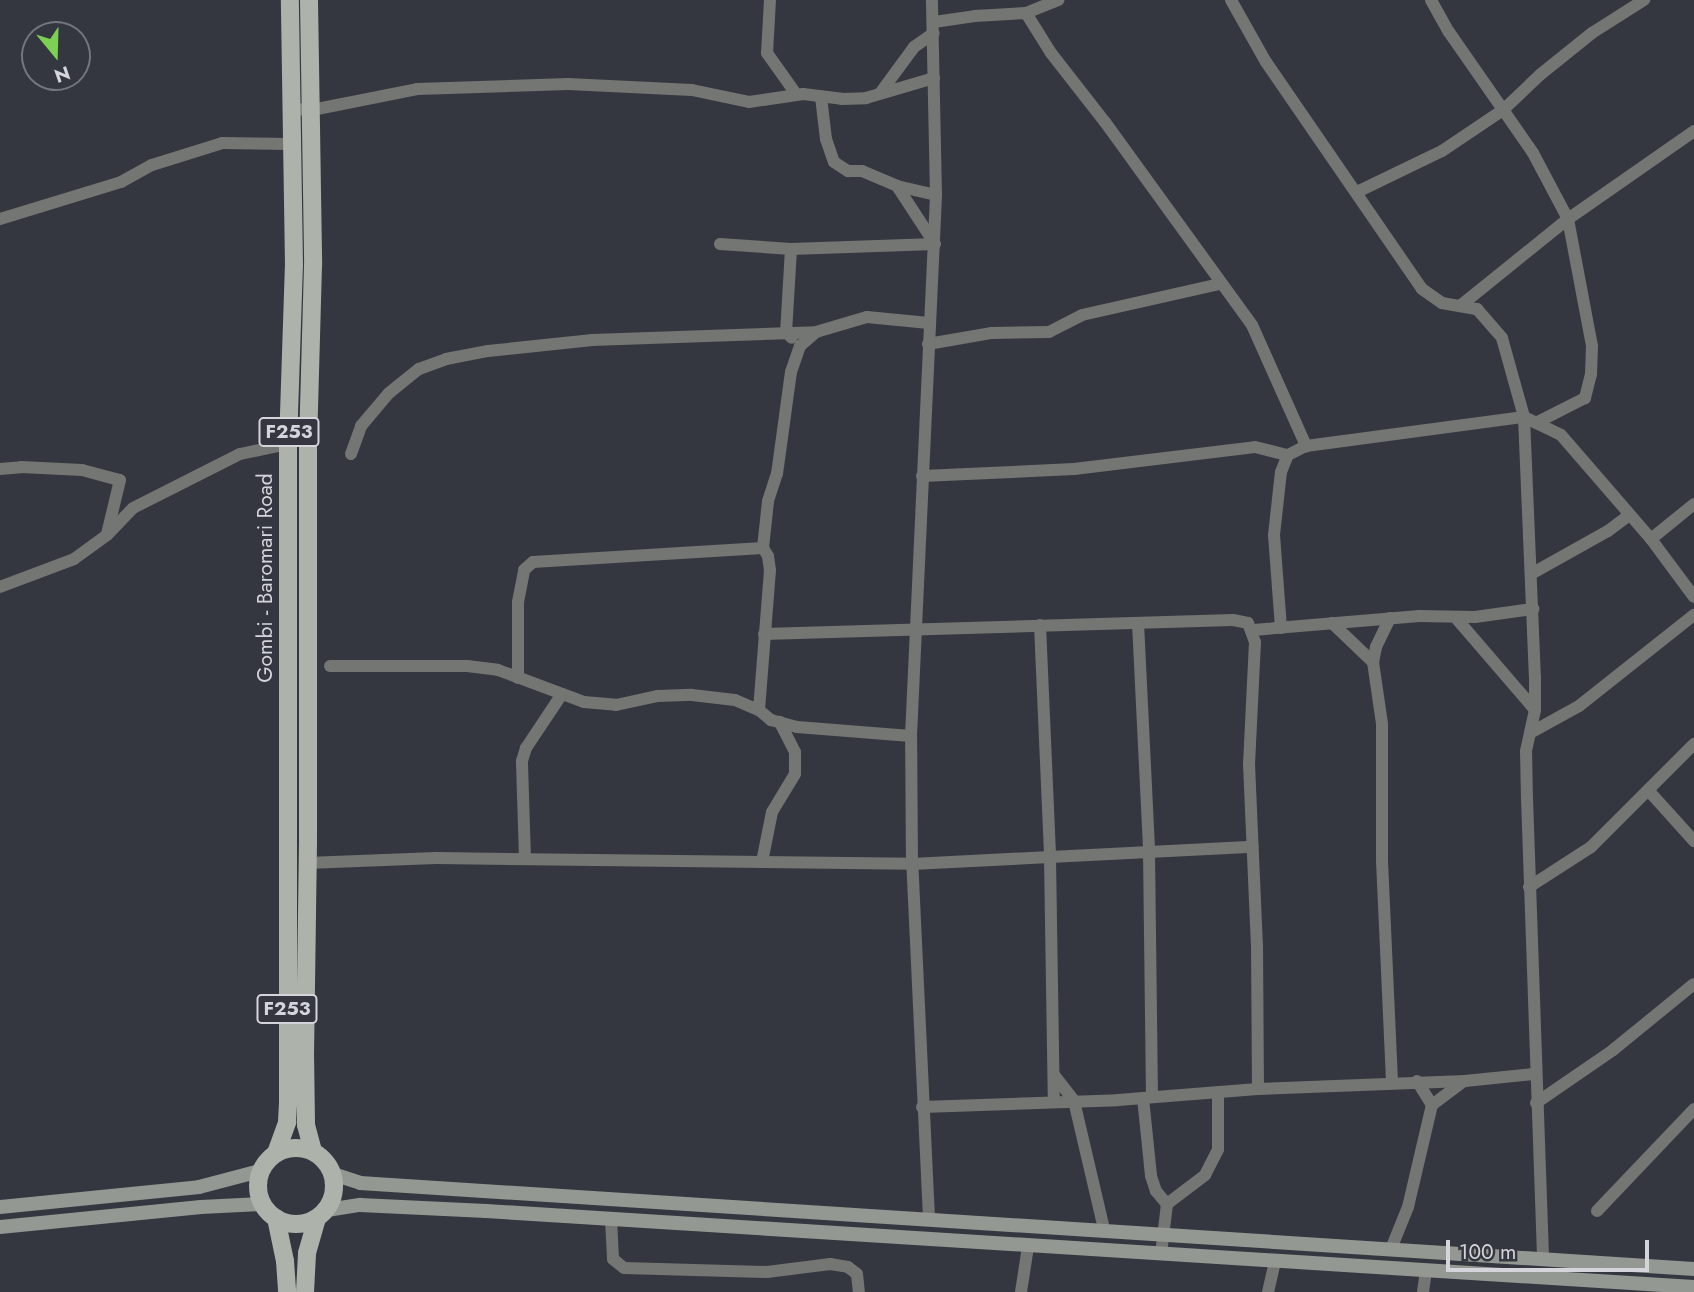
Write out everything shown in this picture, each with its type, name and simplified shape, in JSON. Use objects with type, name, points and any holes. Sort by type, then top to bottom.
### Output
[{"type":"main road","name":"Gombi - Baromari Road","points":[[276,1153],[284,1131],[288,1104],[288,444],[294,265],[289,109],[290,0]]},
{"type":"main road","name":"Gombi - Baromari Road","points":[[307,863],[312,110],[310,0]]},
{"type":"main road","name":"F253","points":[[307,863],[306,1125],[313,1151],[322,1157],[333,1174]]},
{"type":"main road","points":[[276,1153],[288,1148],[313,1151]]},
{"type":"main road","name":"F253","points":[[260,1171],[276,1153]]},
{"type":"main road","points":[[0,1207],[199,1187],[260,1171],[258,1194],[262,1204],[276,1218],[293,1224],[360,1205],[1426,1271],[1567,1286],[1694,1287]]},
{"type":"main road","points":[[305,1292],[307,1253],[322,1214],[333,1199],[333,1174],[360,1183],[1694,1269]]},
{"type":"main road","points":[[0,1227],[201,1206],[262,1204]]},
{"type":"main road","points":[[276,1218],[285,1261],[287,1292]]},
{"type":"street","points":[[769,0],[767,53],[796,94]]},
{"type":"street","points":[[929,1218],[912,864],[911,736],[936,195],[932,0]]},
{"type":"street","points":[[880,93],[914,47],[934,28],[975,16],[1026,13],[1058,0]]},
{"type":"street","points":[[1231,0],[1266,62],[1422,289],[1442,303],[1477,309],[1502,338],[1524,417],[1535,710],[1526,751],[1529,887],[1543,1259]]},
{"type":"street","points":[[1431,0],[1448,32],[1533,153],[1568,219],[1592,346],[1591,374],[1585,398],[1536,423]]},
{"type":"street","points":[[1357,192],[1442,151],[1503,110],[1541,74],[1592,33],[1644,0]]},
{"type":"street","points":[[1026,13],[1051,53],[1105,122],[1252,325],[1306,446]]},
{"type":"street","points":[[289,109],[312,110],[417,89],[568,84],[692,90],[749,102],[796,94],[866,97],[934,78]]},
{"type":"street","points":[[821,97],[826,139],[834,162],[848,171],[862,172],[897,186],[936,195]]},
{"type":"street","points":[[1460,306],[1568,219],[1694,131]]},
{"type":"street","points":[[0,219],[121,182],[152,165],[222,143],[290,144]]},
{"type":"street","points":[[897,186],[934,244]]},
{"type":"street","points":[[720,244],[791,249],[934,244]]},
{"type":"street","points":[[791,249],[786,332],[800,346]]},
{"type":"street","points":[[928,345],[992,333],[1049,332],[1082,315],[1220,284]]},
{"type":"street","points":[[351,454],[360,426],[390,393],[419,369],[446,359],[488,351],[593,340],[816,332],[867,317],[929,323]]},
{"type":"street","points":[[759,710],[770,570],[768,556],[762,548],[768,501],[779,463],[785,400],[800,346],[816,332]]},
{"type":"street","points":[[922,476],[1074,469],[1255,447],[1288,455],[1306,446],[1524,417],[1561,435],[1651,539],[1694,597]]},
{"type":"street","points":[[0,587],[74,559],[107,535],[133,508],[240,454],[288,444]]},
{"type":"street","points":[[1281,628],[1274,535],[1281,472],[1288,455]]},
{"type":"street","points":[[0,469],[21,467],[82,470],[120,480],[107,535]]},
{"type":"street","points":[[1651,539],[1694,504]]},
{"type":"street","points":[[1531,574],[1608,531],[1629,515]]},
{"type":"street","points":[[518,678],[518,602],[524,570],[533,562],[762,548]]},
{"type":"street","points":[[1253,630],[1390,618],[1455,618],[1533,609]]},
{"type":"street","points":[[1530,733],[1579,706],[1694,615]]},
{"type":"street","points":[[1390,618],[1376,647],[1373,663],[1382,724],[1382,861],[1392,1083]]},
{"type":"street","points":[[1455,618],[1535,710]]},
{"type":"street","points":[[765,634],[1138,622],[1233,620],[1248,623],[1253,630],[1254,668],[1249,764],[1254,847],[1258,1089]]},
{"type":"street","points":[[1138,622],[1149,852],[1147,1098],[1151,1176],[1156,1191],[1167,1204],[1161,1254]]},
{"type":"street","points":[[1332,623],[1373,663]]},
{"type":"street","points":[[1040,625],[1050,858],[1054,1102]]},
{"type":"street","points":[[330,666],[467,666],[498,670],[584,702],[616,705],[658,696],[692,695],[735,700],[780,722],[797,727],[911,736]]},
{"type":"street","points":[[524,859],[522,761],[526,748],[562,694]]},
{"type":"street","points":[[762,862],[772,812],[795,774],[795,752],[780,722]]},
{"type":"street","points":[[1529,887],[1591,847],[1694,744]]},
{"type":"street","points":[[1648,790],[1694,841]]},
{"type":"street","points":[[307,863],[436,858],[912,864],[1254,847]]},
{"type":"street","points":[[1536,1103],[1613,1050],[1694,984]]},
{"type":"street","points":[[1054,1074],[1074,1101],[1104,1229]]},
{"type":"street","points":[[922,1107],[1147,1098],[1417,1081],[1465,1081],[1534,1074]]},
{"type":"street","points":[[1417,1081],[1432,1105]]},
{"type":"street","points":[[1391,1249],[1408,1207],[1432,1105],[1465,1081]]},
{"type":"street","points":[[1167,1204],[1205,1175],[1217,1149],[1217,1092]]},
{"type":"street","points":[[1597,1211],[1694,1109]]},
{"type":"street","points":[[611,1219],[614,1259],[624,1268],[767,1272],[830,1264],[848,1267],[857,1274],[859,1292]]},
{"type":"street","points":[[1021,1292],[1028,1247]]},
{"type":"street","points":[[1268,1292],[1275,1261]]},
{"type":"street","points":[[1423,1292],[1426,1271]]}]
